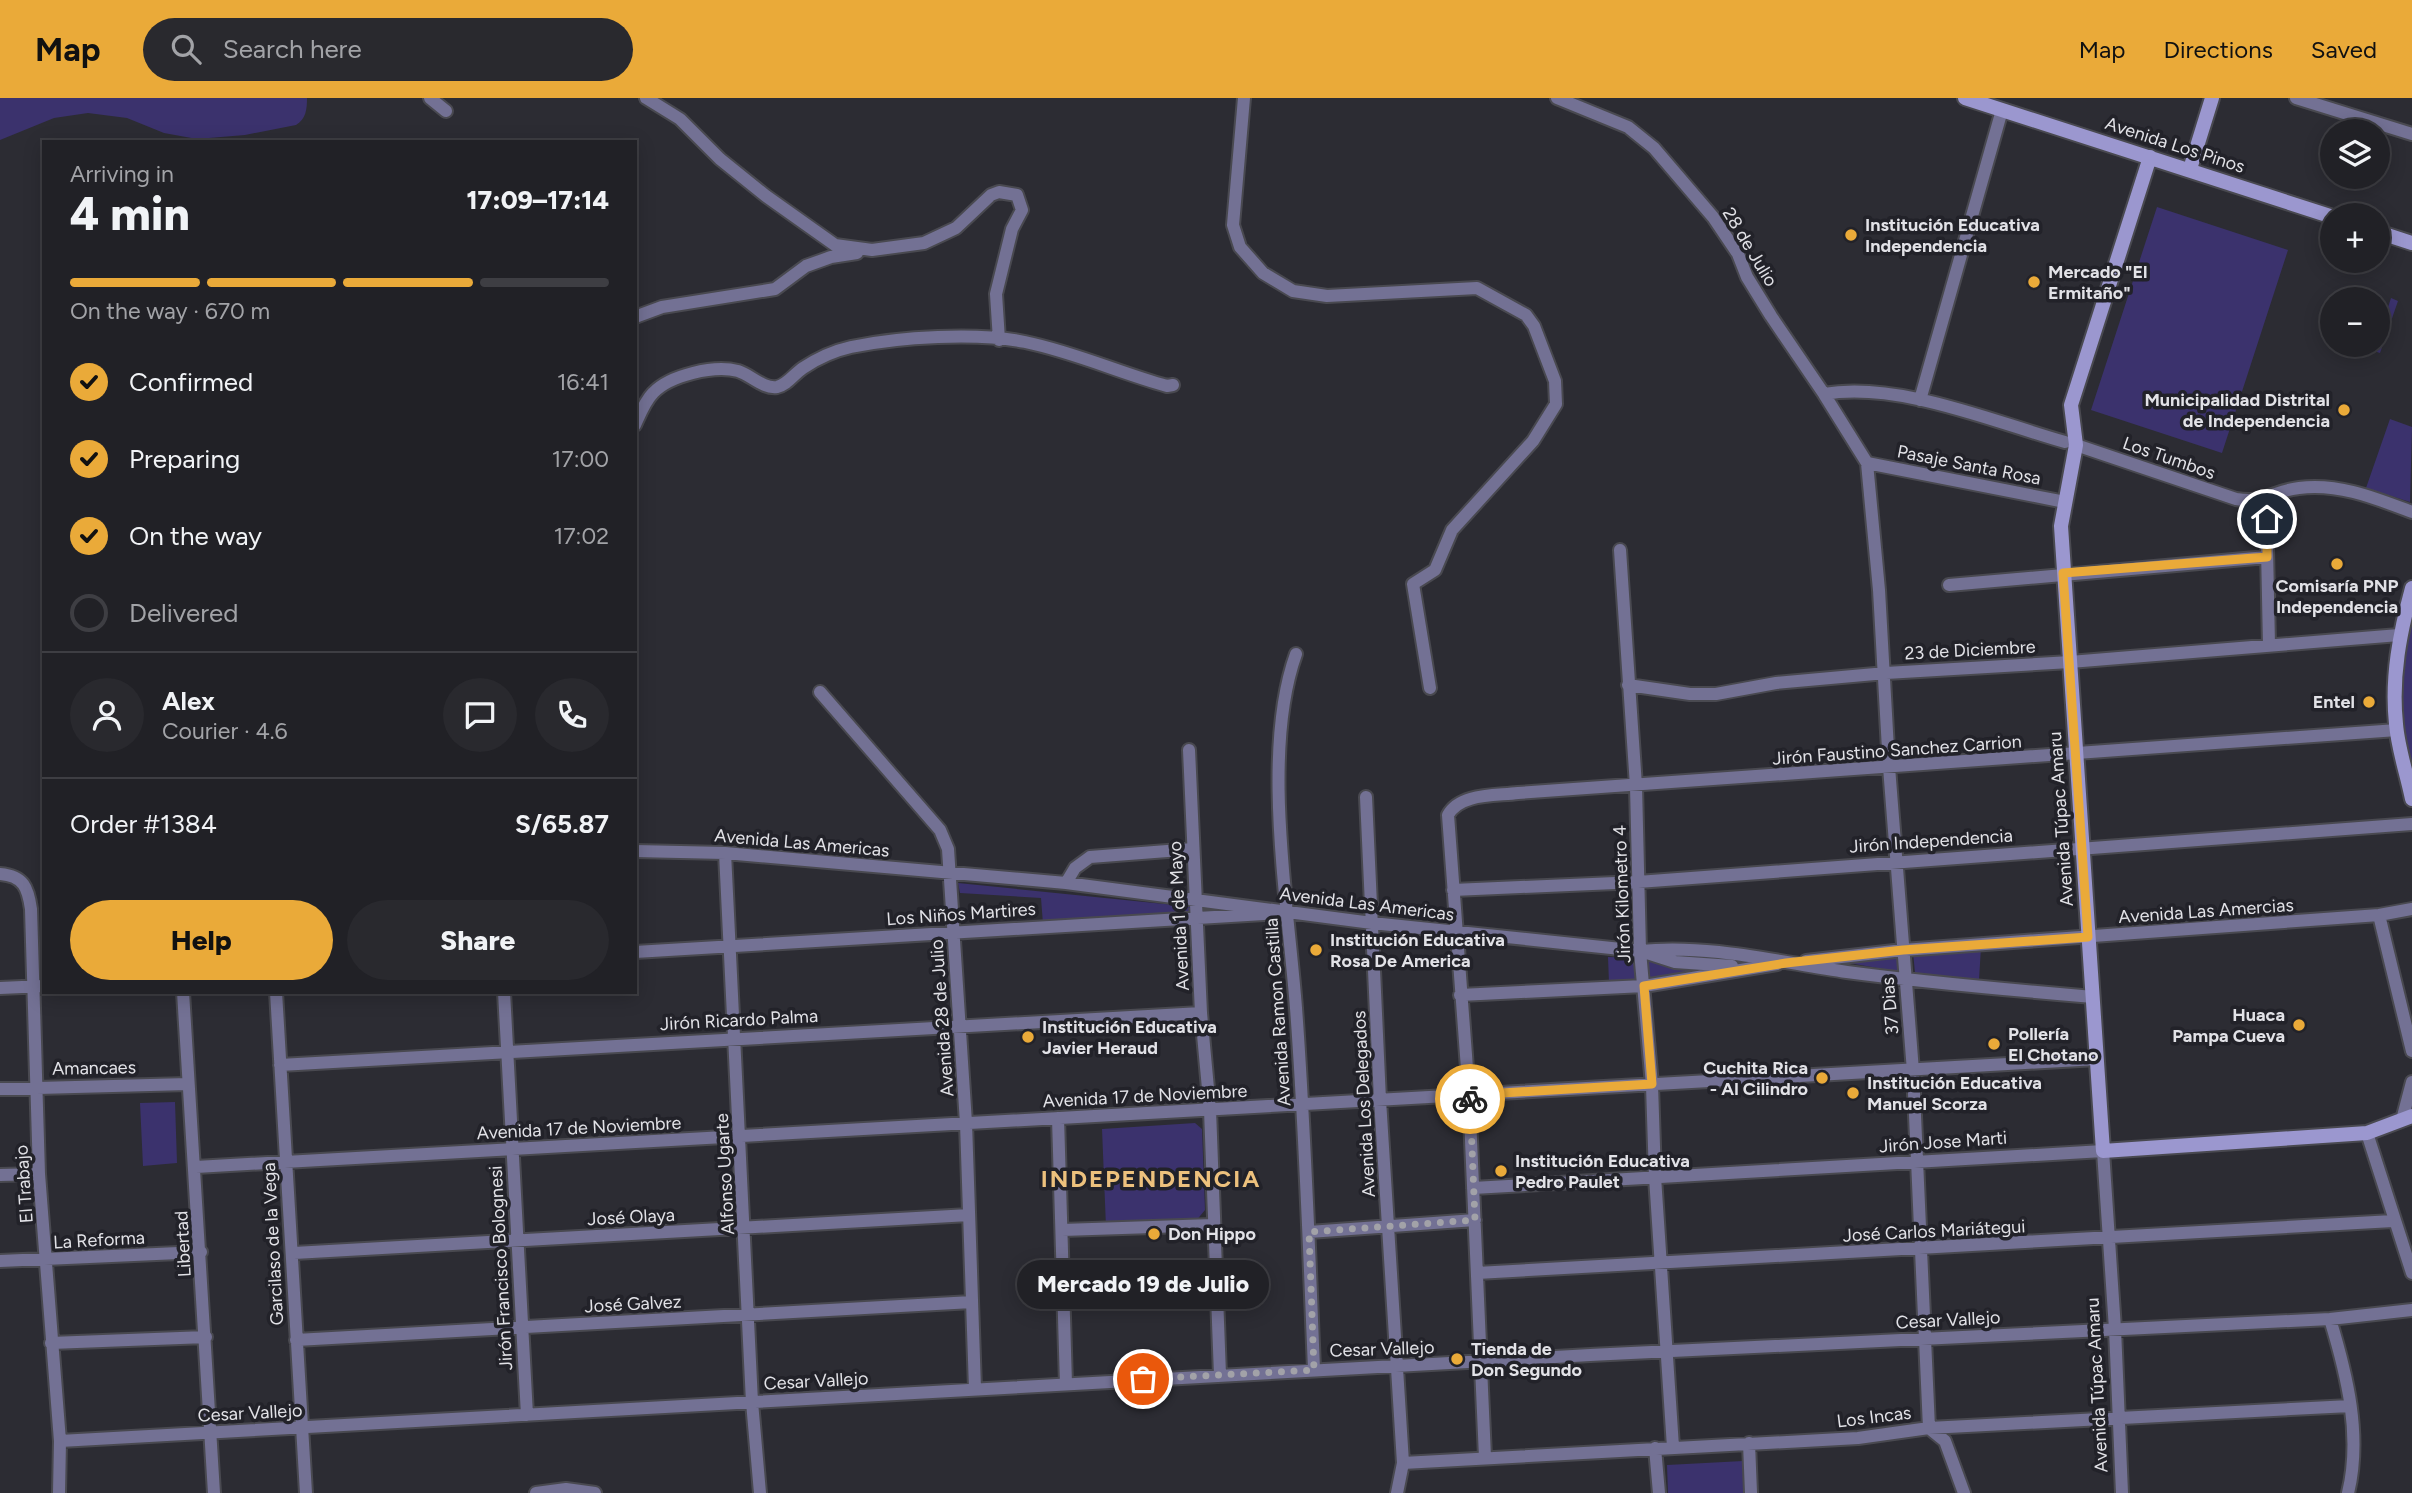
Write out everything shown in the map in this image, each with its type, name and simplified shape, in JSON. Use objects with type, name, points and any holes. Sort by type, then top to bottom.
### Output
[{"type":"street","points":[[430,98],[446,111]]},
{"type":"street","points":[[646,98],[680,119],[720,159],[835,245],[872,250],[896,248]]},
{"type":"street","points":[[1244,98],[1233,225],[1240,247],[1263,273],[1293,291],[1327,296],[1477,288],[1526,314],[1534,326],[1555,381],[1556,404],[1533,441],[1452,530],[1435,570],[1413,584],[1430,688]]},
{"type":"street","name":"28 de Julio","points":[[1557,98],[1628,127],[1654,148],[1713,217],[1738,254],[1747,277],[1771,316],[1867,463]]},
{"type":"street","name":"Avenida Los Pinos","points":[[1965,98],[2003,104],[2150,157],[2320,213]]},
{"type":"street","points":[[2190,169],[2212,98]]},
{"type":"street","points":[[2296,98],[2412,134]]},
{"type":"street","points":[[1920,400],[2003,104]]},
{"type":"street","name":"Avenida Túpac Amaru","points":[[2122,1493],[2115,1329],[2062,526],[2071,444],[2071,405],[2150,157]]},
{"type":"street","points":[[637,316],[662,307],[775,289],[806,266],[831,257],[924,243],[956,228],[976,213],[991,195],[999,192],[1017,195],[1022,210],[1012,229],[996,294],[999,340]]},
{"type":"street","points":[[2390,236],[2412,243]]},
{"type":"street","points":[[637,421],[650,395],[660,386],[689,375],[712,370],[738,371],[774,387],[783,385],[802,369],[832,352],[875,342],[940,337],[1025,342],[1125,375],[1167,386],[1174,385]]},
{"type":"street","name":"Los Tumbos","points":[[1824,394],[1846,390],[1920,400],[2071,444],[2236,499],[2266,500],[2277,491],[2334,488],[2364,494],[2412,512]]},
{"type":"street","name":"Pasaje Santa Rosa","points":[[1867,463],[2065,502]]},
{"type":"street","name":"37 Dias","points":[[1867,463],[1886,673],[1889,767],[1913,1071],[1929,1428]]},
{"type":"street","points":[[2266,500],[2269,645]]},
{"type":"street","name":"Jirón Kilometro 4","points":[[1620,550],[1626,598],[1628,685],[1636,786],[1640,951],[1652,1084],[1655,1177],[1673,1447]]},
{"type":"street","points":[[1949,585],[2267,557]]},
{"type":"street","points":[[2412,588],[2399,635],[2395,679],[2397,730],[2412,799]]},
{"type":"street","name":"23 de Diciembre","points":[[1628,685],[1690,694],[1716,694],[1776,683],[1886,673],[2070,662],[2399,635]]},
{"type":"street","name":"Avenida Ramon Castilla","points":[[1296,654],[1282,700],[1279,762],[1303,1105],[1314,1370]]},
{"type":"street","name":"Avenida 28 de Julio","points":[[820,692],[940,830],[946,843],[951,872],[966,1123],[975,1389]]},
{"type":"street","name":"Jirón Faustino Sanchez Carrion","points":[[1452,890],[1448,815],[1461,801],[1518,793],[2397,730]]},
{"type":"street","name":"Avenida 1 de Mayo","points":[[1189,750],[1198,899],[1201,1013],[1210,1110],[1220,1375]]},
{"type":"street","name":"Avenida Los Delegados","points":[[1366,797],[1380,1100],[1403,1463],[1397,1493]]},
{"type":"street","name":"Jirón Independencia","points":[[1452,890],[1638,882],[2412,824]]},
{"type":"street","points":[[1066,883],[1075,868],[1090,857],[1193,849]]},
{"type":"street","name":"Avenida Las Americas","points":[[637,851],[725,853],[1066,883],[1372,923],[1640,951],[1672,948],[1732,953],[1905,979],[2093,998]]},
{"type":"street","name":"Alfonso Ugarte","points":[[725,853],[741,1136],[751,1402],[760,1493]]},
{"type":"street","name":"El Trabajo","points":[[0,874],[17,877],[28,890],[31,909],[38,986],[36,1087],[39,1174],[48,1260],[51,1343],[60,1441],[60,1493]]},
{"type":"street","points":[[1452,890],[1469,1095],[1485,1457]]},
{"type":"street","name":"Avenida Las Amercias","points":[[1460,995],[1644,986],[1786,963],[1903,950],[2379,915],[2412,909]]},
{"type":"street","name":"Los Niños Martires","points":[[637,952],[1289,913]]},
{"type":"street","points":[[2379,915],[2412,1051]]},
{"type":"street","points":[[0,988],[38,986]]},
{"type":"street","name":"Libertad","points":[[183,994],[214,1493]]},
{"type":"street","name":"Garcilaso de la Vega","points":[[276,994],[294,1254],[296,1339],[306,1493]]},
{"type":"street","name":"Jirón Francisco Bolognesi","points":[[504,994],[527,1415]]},
{"type":"street","name":"Jirón Ricardo Palma","points":[[280,1065],[960,1024],[1201,1013]]},
{"type":"street","name":"Avenida 17 de Noviembre","points":[[195,1167],[2097,1059]]},
{"type":"street","points":[[2407,1118],[2412,1082]]},
{"type":"street","name":"Amancaes","points":[[0,1089],[188,1084]]},
{"type":"street","points":[[1058,1118],[1066,1384]]},
{"type":"street","name":"Jirón Jose Marti","points":[[1473,1188],[1917,1163],[2367,1133],[2407,1118]]},
{"type":"street","points":[[2367,1133],[2393,1221],[2412,1273]]},
{"type":"street","points":[[0,1175],[39,1174]]},
{"type":"street","name":"José Olaya","points":[[294,1254],[969,1215]]},
{"type":"street","points":[[1309,1232],[1475,1220]]},
{"type":"street","name":"José Carlos Mariátegui","points":[[1477,1273],[1922,1250],[2393,1221]]},
{"type":"street","points":[[1062,1230],[1213,1225]]},
{"type":"street","name":"La Reforma","points":[[0,1261],[201,1252]]},
{"type":"street","points":[[1063,1293],[1215,1284]]},
{"type":"street","name":"José Galvez","points":[[296,1339],[972,1302]]},
{"type":"street","name":"Cesar Vallejo","points":[[60,1441],[1220,1375],[1481,1363],[1668,1349],[2330,1319],[2412,1310]]},
{"type":"street","points":[[2330,1319],[2350,1406],[2354,1451],[2348,1493]]},
{"type":"street","points":[[51,1343],[206,1337]]},
{"type":"street","name":"Los Incas","points":[[1403,1463],[1858,1438],[1929,1428],[2350,1406]]},
{"type":"street","points":[[1929,1428],[1945,1440],[1964,1493]]},
{"type":"street","points":[[1749,1443],[1751,1493]]},
{"type":"street","points":[[1655,1448],[1659,1493]]},
{"type":"street","points":[[536,1493],[566,1489],[595,1493]]},
{"type":"shaded area","points":[[0,98],[307,98],[307,106],[302,120],[296,125],[245,135],[197,139],[164,133],[127,118],[88,113],[54,118],[0,140]]},
{"type":"shaded area","points":[[2157,207],[2288,250],[2222,453],[2091,410]]},
{"type":"shaded area","points":[[2391,298],[2398,301],[2390,324]]},
{"type":"shaded area","points":[[2390,419],[2412,427],[2410,502],[2366,488]]},
{"type":"shaded area","points":[[2412,595],[2412,790],[2398,722],[2398,679]]},
{"type":"shaded area","points":[[958,883],[1194,907],[1194,916],[1043,924],[1041,898],[960,893]]},
{"type":"shaded area","points":[[1981,947],[1979,980],[1915,973],[1913,952]]},
{"type":"shaded area","points":[[1899,953],[1900,972],[1849,963]]},
{"type":"shaded area","points":[[1608,957],[1639,958],[1640,979],[1609,983]]},
{"type":"shaded area","points":[[1647,959],[1692,970],[1649,980]]},
{"type":"shaded area","points":[[175,1102],[177,1163],[143,1166],[140,1103]]},
{"type":"shaded area","points":[[1195,1123],[1202,1129],[1205,1210],[1195,1222],[1106,1227],[1102,1129]]},
{"type":"shaded area","points":[[1743,1461],[1747,1466],[1748,1493],[1668,1493],[1667,1465]]},
{"type":"way so far","points":[[1143,1379],[1314,1370],[1309,1232],[1475,1220],[1470,1099]]},
{"type":"place","name":"Institución Educativa Independencia","points":[[1851,235]]},
{"type":"place","name":"Mercado \"El Ermitaño\"","points":[[2034,282]]},
{"type":"place","name":"Municipalidad Distrital de Independencia","points":[[2344,410]]},
{"type":"place","name":"Comisaría PNP Independencia","points":[[2337,564]]},
{"type":"place","name":"Entel","points":[[2369,702]]},
{"type":"place","name":"Institución Educativa Rosa De America","points":[[1316,950]]},
{"type":"place","name":"Huaca Pampa Cueva","points":[[2299,1025]]},
{"type":"place","name":"Institución Educativa Javier Heraud","points":[[1028,1037]]},
{"type":"place","name":"Pollería El Chotano","points":[[1994,1044]]},
{"type":"place","name":"Cuchita Rica - Al Cilindro","points":[[1822,1078]]},
{"type":"place","name":"Institución Educativa Manuel Scorza","points":[[1853,1093]]},
{"type":"place","name":"Institución Educativa Pedro Paulet","points":[[1501,1171]]},
{"type":"place","name":"Don Hippo","points":[[1154,1234]]},
{"type":"place","name":"Tienda de Don Segundo","points":[[1457,1359]]},
{"type":"place","name":"Mercado 19 de Julio","points":[[1143,1379]]},
{"type":"district","name":"INDEPENDENCIA","points":[[1151,1179]]},
{"type":"route","points":[[1470,1099],[1469,1095],[1652,1084],[1644,986],[1786,963],[1903,950],[2088,937],[2063,573],[2267,557],[2267,519]]}]
